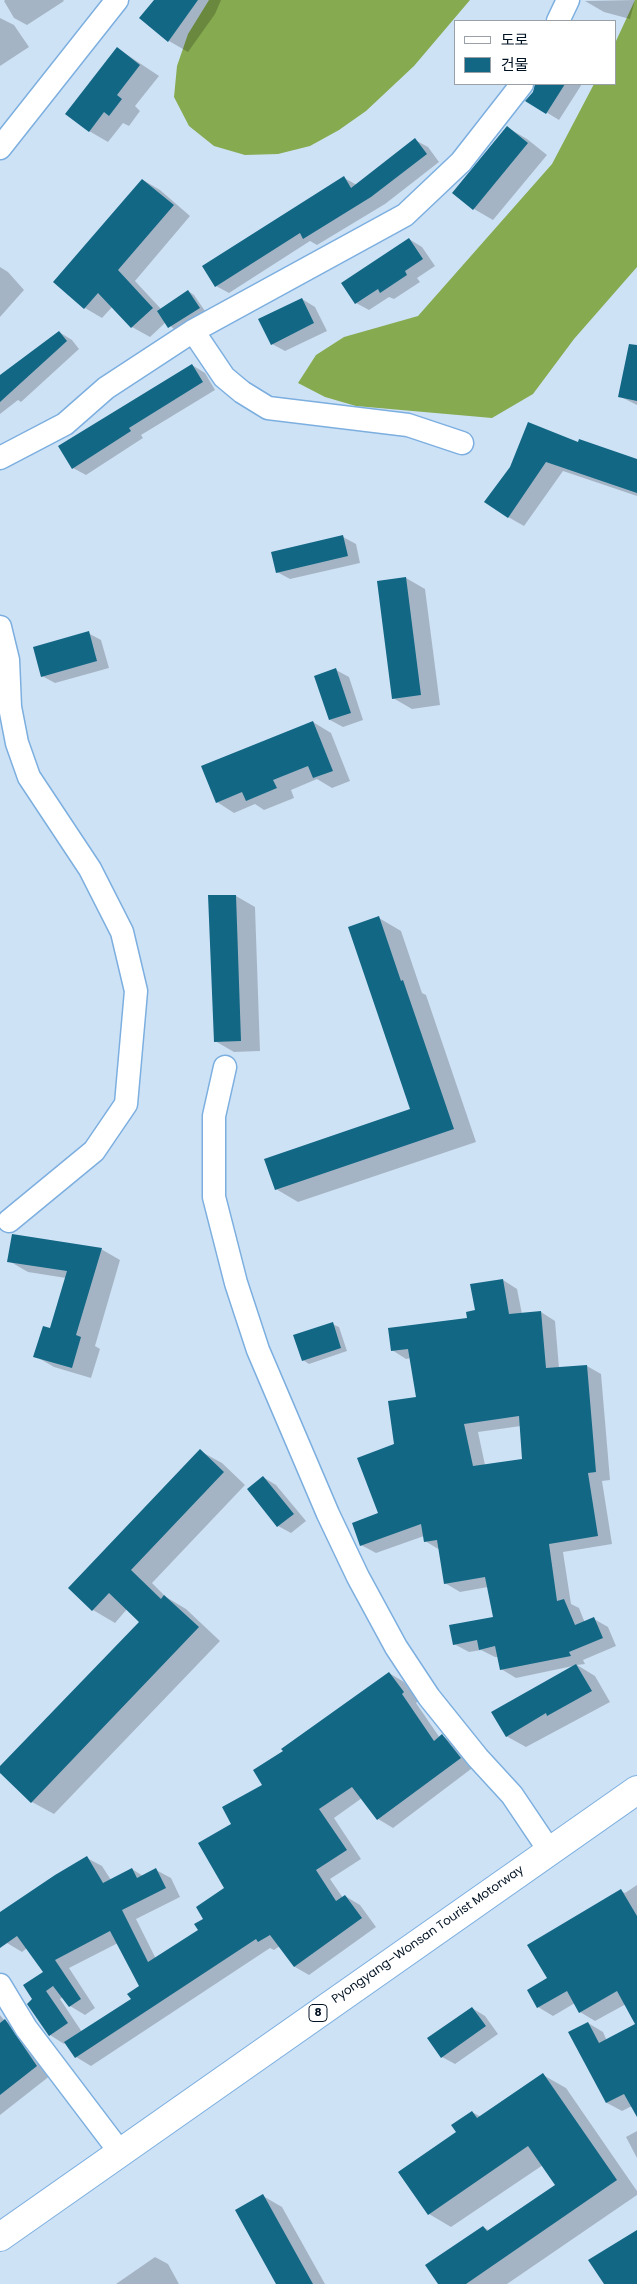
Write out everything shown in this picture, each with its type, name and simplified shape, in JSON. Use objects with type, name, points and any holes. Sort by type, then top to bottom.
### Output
[{"type":"highway","name":"Pyongyang–Wonsan Tourist Motorway","points":[[0,2237],[637,1790]]},
{"type":"street","points":[[0,148],[117,0]]},
{"type":"street","points":[[558,20],[568,0]]},
{"type":"street","points":[[0,458],[66,424],[106,388],[193,331],[405,215],[461,162],[521,85]]},
{"type":"street","points":[[193,331],[224,377],[242,392],[268,408],[408,425],[462,443]]},
{"type":"street","points":[[0,627],[8,660],[10,707],[17,743],[28,777],[90,869],[122,932],[136,991],[126,1104],[94,1151],[9,1221]]},
{"type":"street","points":[[225,1067],[214,1116],[214,1197],[236,1283],[265,1368],[328,1514],[358,1578],[396,1647],[430,1697],[478,1758],[512,1795],[549,1850]]},
{"type":"street","points":[[0,1985],[26,2028],[120,2152]]},
{"type":"green space","points":[[209,0],[470,0],[414,66],[366,111],[339,130],[310,146],[278,154],[245,155],[214,146],[189,126],[174,97],[177,66],[188,34]]},
{"type":"green space","points":[[635,0],[637,0],[637,267],[574,339],[533,394],[492,418],[356,406],[325,397],[298,383],[316,355],[344,337],[418,316],[552,164],[593,85],[617,85],[617,39]]},
{"type":"building","points":[[154,0],[198,0],[168,42],[139,18]]},
{"type":"building","points":[[117,47],[140,65],[117,95],[122,99],[109,116],[104,112],[89,132],[65,114]]},
{"type":"building","points":[[535,85],[564,85],[546,114],[525,101],[533,92]]},
{"type":"building","points":[[507,126],[528,143],[473,210],[452,193]]},
{"type":"building","points":[[415,138],[427,154],[371,197],[303,239],[300,233],[215,287],[202,266],[344,176],[351,188]]},
{"type":"building","points":[[142,179],[174,205],[118,270],[153,308],[131,328],[98,293],[84,309],[53,282]]},
{"type":"building","points":[[409,238],[423,259],[405,271],[407,275],[380,293],[378,289],[355,304],[341,283]]},
{"type":"building","points":[[188,290],[200,308],[168,328],[157,311]]},
{"type":"building","points":[[302,298],[314,323],[271,345],[258,319]]},
{"type":"building","points":[[59,331],[67,341],[0,402],[0,375]]},
{"type":"building","points":[[629,344],[637,345],[637,401],[618,397]]},
{"type":"building","points":[[192,364],[203,382],[129,428],[131,431],[72,469],[58,446]]},
{"type":"building","points":[[528,422],[578,442],[579,439],[637,459],[637,493],[546,462],[508,518],[484,502],[510,467]]},
{"type":"building","points":[[343,535],[348,556],[276,573],[271,552]]},
{"type":"building","points":[[406,577],[421,695],[392,699],[377,581]]},
{"type":"building","points":[[89,631],[97,661],[41,677],[33,647]]},
{"type":"building","points":[[336,668],[351,713],[329,720],[314,676]]},
{"type":"building","points":[[313,721],[333,771],[313,778],[308,766],[273,780],[277,788],[246,801],[242,792],[216,803],[201,766]]},
{"type":"building","points":[[208,895],[236,895],[241,1041],[214,1042]]},
{"type":"building","points":[[379,916],[454,1129],[275,1190],[264,1159],[410,1109],[348,927]]},
{"type":"building","points":[[12,1234],[102,1248],[76,1335],[81,1337],[72,1368],[33,1357],[43,1326],[50,1328],[67,1271],[7,1262]]},
{"type":"building","points":[[503,1279],[509,1314],[541,1311],[546,1368],[587,1365],[596,1472],[588,1473],[598,1536],[549,1544],[557,1601],[564,1599],[575,1625],[594,1617],[603,1638],[569,1652],[571,1656],[500,1670],[495,1646],[479,1650],[477,1640],[453,1645],[449,1625],[493,1617],[485,1577],[444,1584],[437,1540],[424,1542],[421,1524],[360,1546],[352,1523],[378,1513],[357,1458],[394,1444],[388,1401],[416,1397],[408,1349],[391,1351],[388,1328],[467,1318],[466,1312],[475,1310],[470,1284]],"holes":[[[519,1416],[522,1459],[473,1466],[464,1424]]]},
{"type":"building","points":[[333,1322],[341,1348],[302,1361],[293,1335]]},
{"type":"building","points":[[200,1449],[224,1472],[131,1570],[161,1599],[164,1595],[199,1627],[31,1803],[0,1773],[0,1766],[139,1622],[109,1593],[92,1611],[68,1588]]},
{"type":"building","points":[[263,1476],[294,1514],[277,1527],[247,1489]]},
{"type":"building","points":[[576,1664],[592,1691],[547,1716],[546,1713],[506,1737],[491,1712]]},
{"type":"building","points":[[389,1672],[404,1692],[402,1694],[434,1741],[442,1734],[461,1758],[377,1820],[352,1787],[319,1809],[347,1850],[316,1870],[336,1901],[345,1895],[362,1918],[294,1967],[270,1935],[258,1942],[256,1939],[75,2058],[64,2042],[131,1999],[127,1994],[139,1986],[110,1931],[55,1960],[81,1999],[69,2007],[53,1986],[46,1991],[68,2023],[49,2036],[27,2004],[32,1999],[23,1985],[43,1972],[17,1936],[0,1948],[0,1912],[87,1856],[103,1883],[132,1868],[137,1878],[156,1868],[166,1888],[122,1910],[148,1962],[198,1930],[194,1924],[203,1919],[196,1907],[224,1888],[198,1843],[231,1824],[222,1807],[262,1785],[253,1770],[283,1751],[281,1749]]},
{"type":"building","points":[[621,1889],[637,1916],[637,2117],[624,2094],[606,2103],[568,2032],[588,2022],[599,2043],[635,2024],[617,1991],[579,2013],[567,1991],[537,2008],[527,1990],[547,1978],[527,1945]]},
{"type":"building","points":[[472,2007],[486,2026],[441,2058],[427,2038]]},
{"type":"building","points":[[5,2019],[37,2066],[0,2095],[0,2023]]},
{"type":"building","points":[[543,2073],[617,2180],[466,2284],[438,2284],[425,2265],[483,2226],[487,2231],[555,2185],[528,2146],[428,2215],[398,2172],[456,2132],[451,2125],[472,2111],[477,2118]]},
{"type":"building","points":[[263,2194],[313,2284],[276,2284],[235,2210]]},
{"type":"building","points":[[637,2230],[637,2284],[604,2284],[588,2260]]}]
